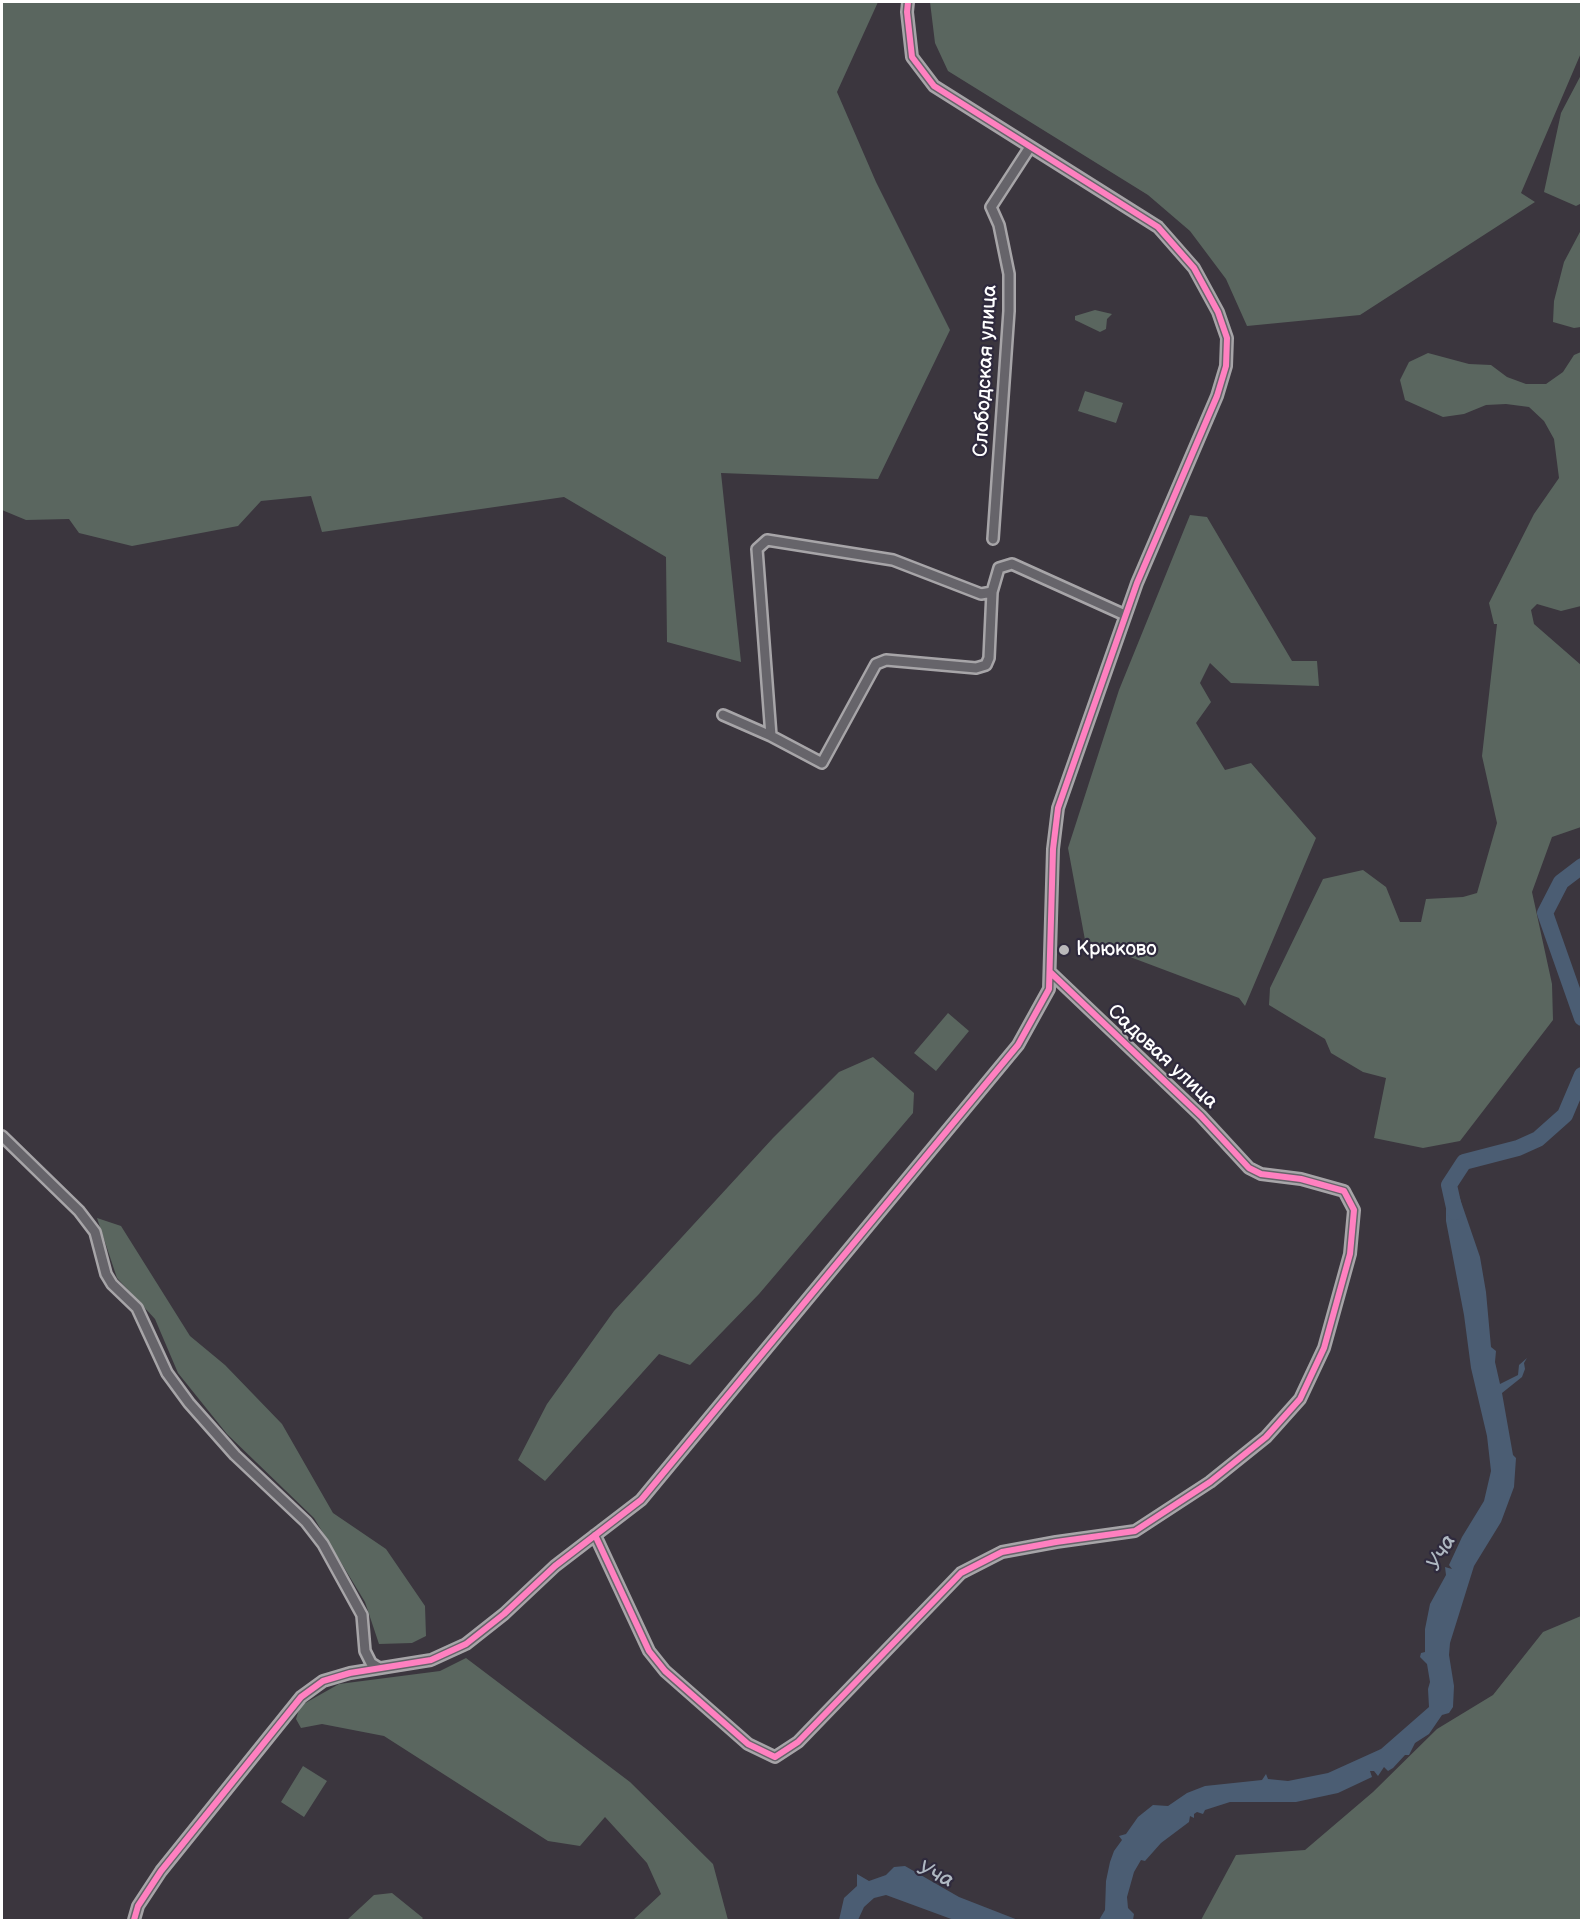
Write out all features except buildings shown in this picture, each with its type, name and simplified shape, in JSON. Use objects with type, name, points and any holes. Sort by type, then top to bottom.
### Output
[{"type":"street","points":[[134,1920],[138,1906],[161,1871],[301,1697],[323,1681],[379,1668],[431,1660],[466,1644],[504,1614],[555,1566],[641,1500],[1018,1045],[1049,989],[1053,849],[1058,808],[1125,615],[1217,396],[1226,366],[1227,338],[1218,312],[1194,268],[1158,227],[934,86],[912,57],[908,2]]},
{"type":"street","name":"Слободская улица","points":[[993,539],[1009,310],[1009,274],[999,225],[991,207],[1030,147]]},
{"type":"street","points":[[771,736],[757,549],[767,540],[893,560],[981,594],[992,592]]},
{"type":"street","points":[[723,715],[771,736],[822,763],[876,664],[886,660],[976,668],[986,665],[989,657],[992,592],[999,568],[1012,564],[1125,615]]},
{"type":"street","name":"Садовая улица","points":[[595,1535],[627,1609],[649,1651],[660,1664],[748,1744],[775,1757],[798,1742],[961,1573],[1002,1552],[1135,1531],[1210,1482],[1266,1437],[1299,1399],[1324,1348],[1350,1254],[1354,1210],[1344,1191],[1301,1179],[1261,1174],[1249,1168],[1202,1116],[1050,972]]},
{"type":"street","points":[[2,1136],[79,1211],[94,1232],[106,1274],[112,1284],[137,1308],[167,1373],[189,1403],[235,1455],[306,1522],[323,1544],[362,1615],[365,1652],[371,1663],[379,1668]]},
{"type":"shaded area","points":[[2,2],[878,2],[837,92],[876,182],[950,330],[878,479],[721,473],[741,662],[667,642],[666,557],[564,497],[322,532],[311,496],[261,501],[238,526],[132,546],[79,533],[69,519],[26,520],[2,510]]},
{"type":"shaded area","points":[[930,2],[1581,2],[1581,53],[1521,193],[1535,202],[1360,315],[1247,326],[1226,279],[1190,231],[1148,195],[948,71],[935,43]]},
{"type":"shaded area","points":[[1581,75],[1582,203],[1576,206],[1544,192],[1561,113]]},
{"type":"shaded area","points":[[1581,230],[1581,327],[1574,328],[1553,322],[1554,301],[1564,262]]},
{"type":"shaded area","points":[[1095,310],[1112,314],[1107,319],[1106,329],[1100,332],[1075,320],[1075,316]]},
{"type":"shaded area","points":[[1581,352],[1581,606],[1561,611],[1537,604],[1531,610],[1534,624],[1581,665],[1581,827],[1552,837],[1532,892],[1552,984],[1553,1020],[1460,1141],[1423,1148],[1374,1138],[1386,1078],[1363,1072],[1331,1053],[1325,1039],[1269,1005],[1270,988],[1323,879],[1363,870],[1386,887],[1400,922],[1421,922],[1426,899],[1463,897],[1477,893],[1497,823],[1482,756],[1497,624],[1494,624],[1489,603],[1534,514],[1559,478],[1554,439],[1544,421],[1529,407],[1506,404],[1486,405],[1464,414],[1443,417],[1405,400],[1400,380],[1409,362],[1428,353],[1469,364],[1491,365],[1507,377],[1526,384],[1546,384],[1563,372],[1574,355]]},
{"type":"shaded area","points":[[1085,391],[1123,403],[1116,423],[1078,411]]},
{"type":"shaded area","points":[[1190,515],[1207,517],[1292,661],[1317,661],[1319,686],[1231,683],[1210,663],[1200,683],[1211,702],[1196,723],[1225,770],[1251,763],[1316,838],[1245,1006],[1239,998],[1085,940],[1068,848],[1119,690]]},
{"type":"shaded area","points":[[948,1013],[969,1031],[936,1071],[914,1053]]},
{"type":"shaded area","points":[[873,1057],[914,1093],[913,1113],[759,1294],[690,1365],[659,1354],[545,1481],[518,1460],[547,1404],[614,1311],[773,1138],[839,1072]]},
{"type":"shaded area","points":[[97,1218],[121,1226],[190,1336],[225,1365],[282,1424],[333,1513],[386,1549],[425,1606],[426,1636],[412,1643],[379,1644],[365,1602],[314,1518],[227,1434],[178,1373],[155,1319],[117,1278]]},
{"type":"shaded area","points":[[1581,1616],[1581,1920],[1201,1920],[1236,1855],[1305,1850],[1373,1792],[1437,1729],[1493,1695],[1543,1632]]},
{"type":"shaded area","points":[[466,1658],[630,1782],[713,1864],[728,1920],[633,1920],[661,1894],[647,1863],[605,1817],[580,1846],[548,1841],[384,1736],[322,1724],[301,1728],[296,1719],[300,1706],[339,1684],[440,1671]]},
{"type":"shaded area","points":[[303,1766],[327,1781],[304,1817],[281,1802]]},
{"type":"shaded area","points":[[392,1893],[423,1918],[421,1920],[347,1920],[374,1895]]},
{"type":"water","points":[[1446,1189],[1457,1190],[1480,1257],[1491,1347],[1496,1351],[1495,1362],[1500,1384],[1518,1375],[1519,1365],[1527,1358],[1522,1377],[1502,1393],[1513,1455],[1516,1458],[1514,1487],[1501,1522],[1474,1566],[1450,1643],[1449,1655],[1454,1686],[1453,1707],[1449,1713],[1442,1715],[1429,1734],[1415,1743],[1409,1755],[1405,1755],[1393,1768],[1388,1771],[1384,1767],[1378,1776],[1374,1771],[1370,1771],[1372,1777],[1338,1793],[1296,1802],[1230,1802],[1205,1810],[1203,1814],[1197,1812],[1194,1818],[1190,1816],[1189,1822],[1161,1843],[1145,1861],[1141,1860],[1134,1872],[1127,1897],[1128,1908],[1134,1914],[1133,1920],[1099,1920],[1105,1910],[1106,1881],[1110,1862],[1122,1840],[1119,1836],[1126,1834],[1138,1817],[1153,1805],[1168,1806],[1187,1793],[1205,1786],[1262,1780],[1266,1774],[1268,1779],[1288,1781],[1328,1773],[1381,1749],[1429,1707],[1430,1682],[1427,1664],[1420,1657],[1421,1653],[1425,1652],[1425,1629],[1430,1604],[1446,1575],[1445,1567],[1452,1569],[1449,1565],[1462,1537],[1484,1501],[1491,1471],[1487,1436],[1471,1368],[1464,1315],[1446,1221]]},
{"type":"water","points":[[905,1866],[959,1897],[1018,1920],[954,1920],[886,1895],[874,1898],[864,1907],[858,1920],[839,1920],[844,1898],[857,1886],[857,1874],[869,1881],[886,1875],[894,1867]]},
{"type":"waterway","name":"Уча","points":[[1582,866],[1561,882],[1545,913],[1582,1018]]},
{"type":"waterway","name":"Уча","points":[[1455,1212],[1449,1185],[1464,1162],[1518,1148],[1538,1139],[1565,1115],[1582,1075]]},
{"type":"cycle path","points":[[134,1920],[138,1906],[161,1871],[301,1697],[323,1681],[350,1673],[431,1660],[466,1644],[504,1614],[555,1566],[641,1500],[1018,1045],[1049,989],[1053,849],[1058,808],[1137,583],[1217,396],[1226,366],[1227,338],[1218,312],[1194,268],[1158,227],[934,86],[912,57],[908,2]]},
{"type":"cycle path","points":[[595,1535],[649,1651],[665,1671],[748,1744],[775,1757],[798,1742],[961,1573],[1002,1552],[1135,1531],[1210,1482],[1266,1437],[1300,1399],[1324,1348],[1350,1254],[1354,1210],[1344,1191],[1301,1179],[1261,1174],[1249,1168],[1201,1116],[1050,972]]},
{"type":"place","name":"Крюково","points":[[1064,950]]}]
